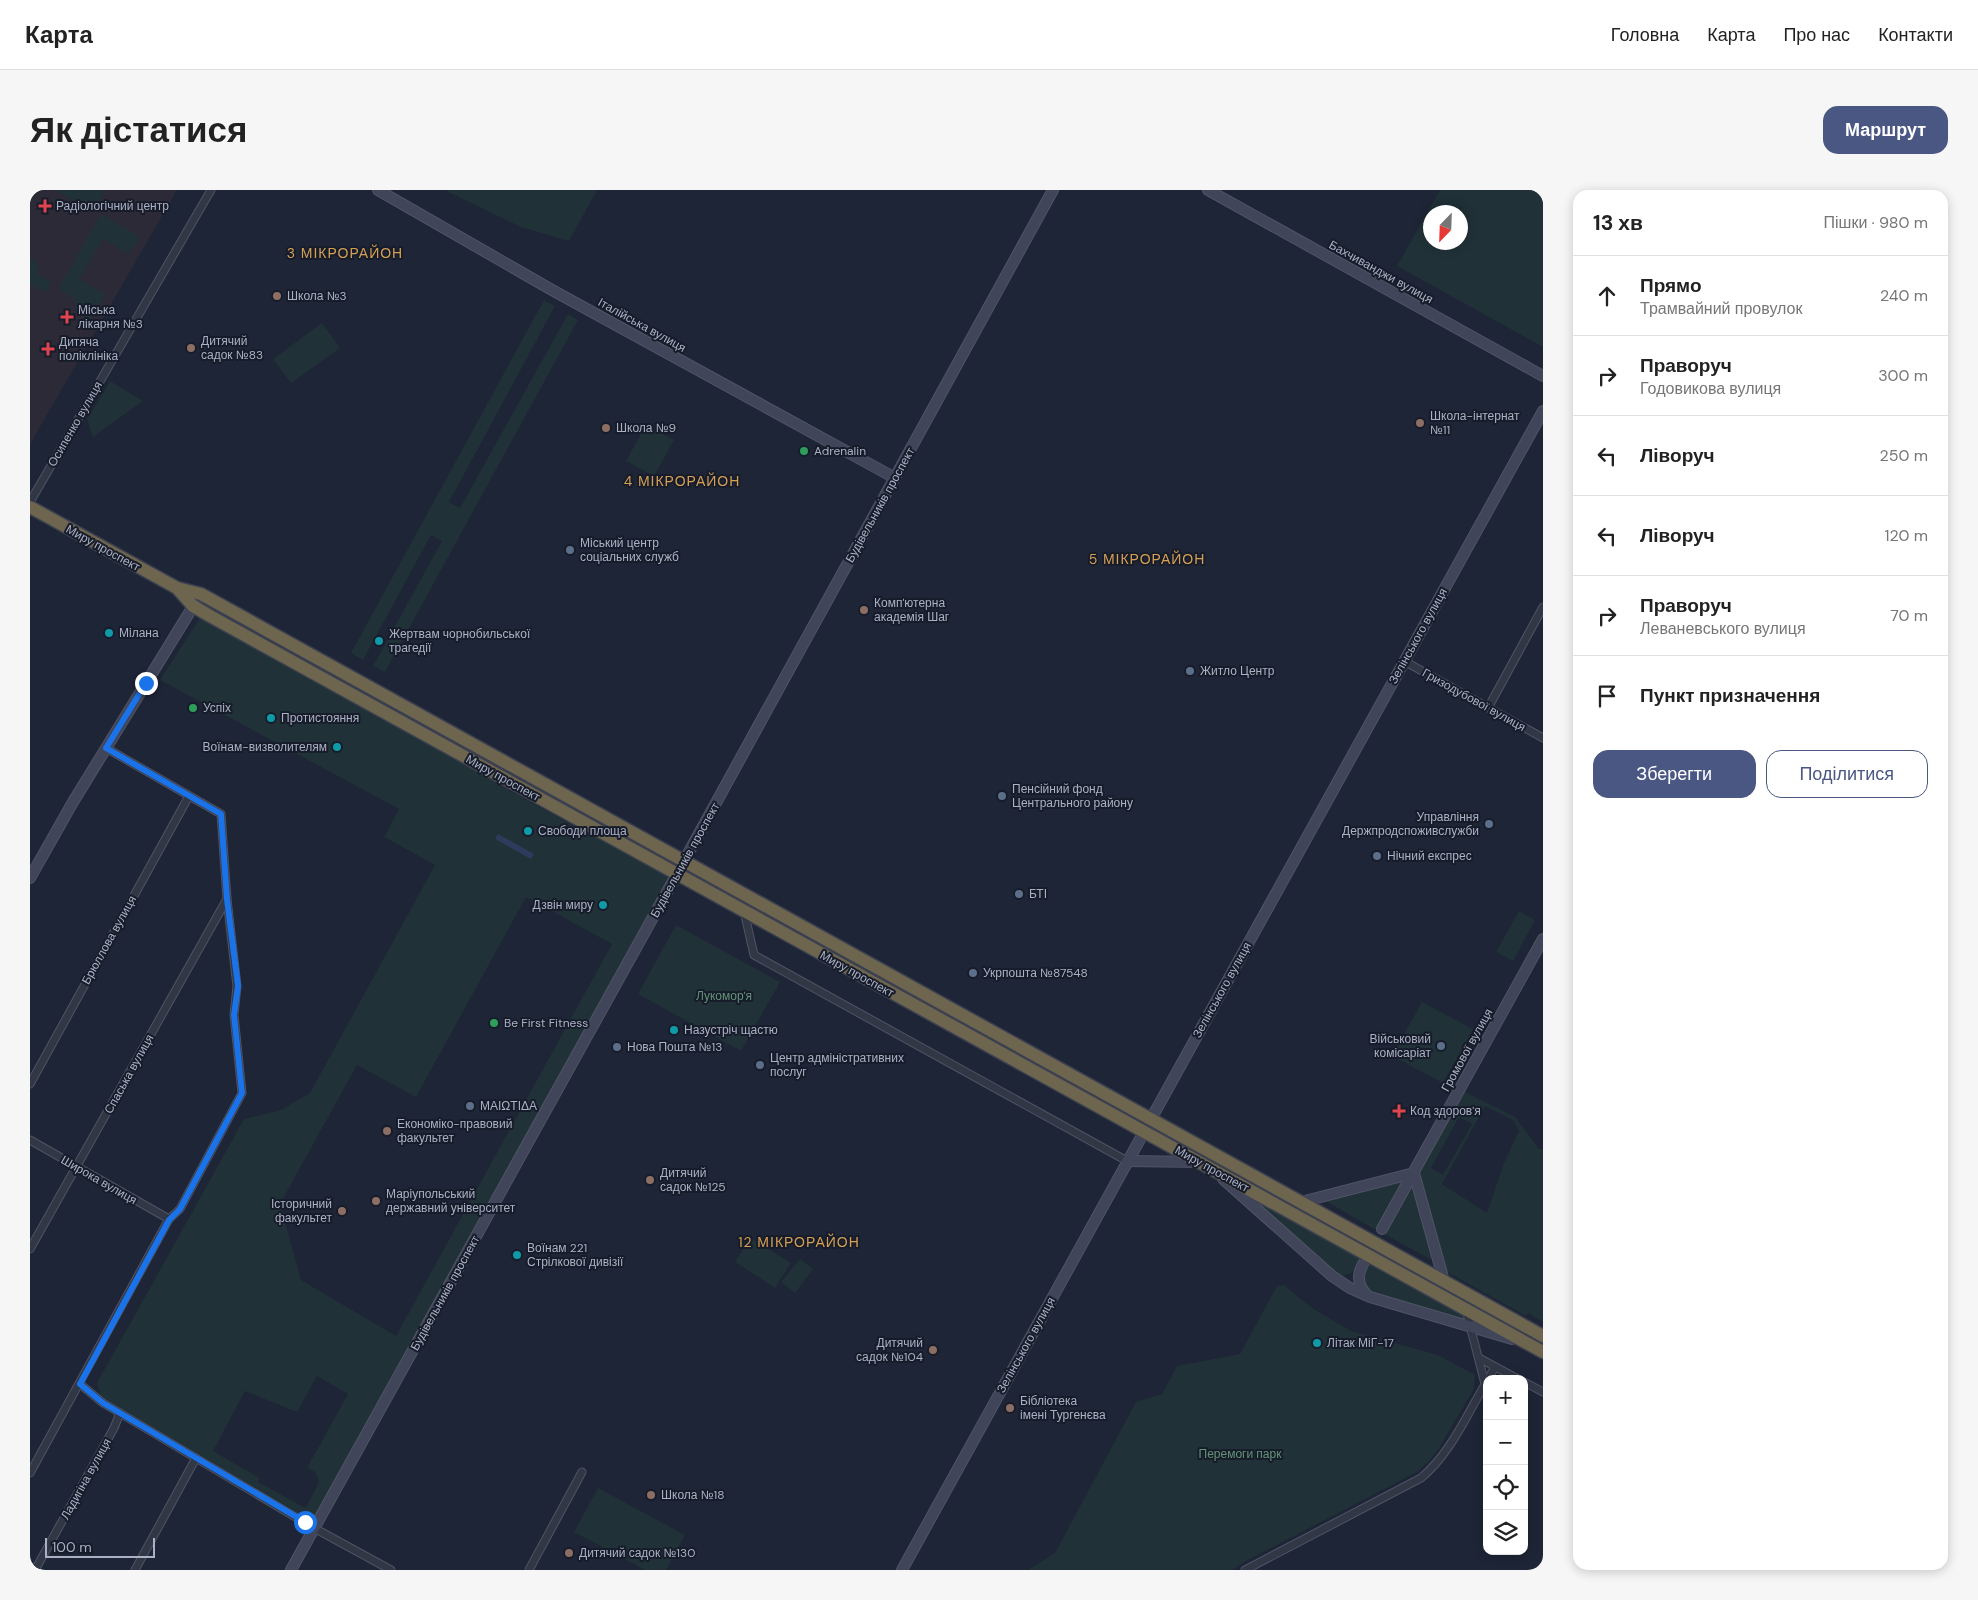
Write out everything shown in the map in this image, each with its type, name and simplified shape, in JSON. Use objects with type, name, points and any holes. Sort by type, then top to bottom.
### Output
[{"type":"highway","name":"Миру проспект","points":[[30,507],[177,588],[201,594],[1543,1336]]},
{"type":"highway","name":"Миру проспект","points":[[177,588],[193,606],[1543,1352]]},
{"type":"highway","name":"Будівельників проспект","points":[[677,874],[684,861]]},
{"type":"highway","name":"Зелінського вулиця","points":[[1144,1132],[1151,1119]]},
{"type":"street","name":"Осипенко вулиця","points":[[30,502],[211,190]]},
{"type":"street","name":"Італійська вулиця","points":[[378,190],[552,290],[895,478]]},
{"type":"street","name":"Будівельників проспект","points":[[684,861],[1053,190]]},
{"type":"street","name":"Бахчиванджи вулиця","points":[[1208,190],[1543,376]]},
{"type":"street","name":"Зелінського вулиця","points":[[1151,1119],[1543,411]]},
{"type":"street","points":[[30,878],[106,748],[201,594]]},
{"type":"street","points":[[1488,708],[1543,607]]},
{"type":"street","name":"Гризодубової вулиця","points":[[1404,662],[1543,738]]},
{"type":"street","points":[[30,1473],[169,1220],[180,1209],[242,1093],[234,1015],[238,986],[227,899],[221,814],[106,748]]},
{"type":"street","name":"Брюллова вулиця","points":[[30,1084],[189,796]]},
{"type":"street","name":"Будівельників проспект","points":[[291,1570],[677,874]]},
{"type":"street","name":"Спаська вулиця","points":[[30,1249],[227,899]]},
{"type":"street","points":[[744,911],[754,955],[1127,1161],[1199,1162]]},
{"type":"street","name":"Громової вулиця","points":[[1382,1230],[1543,939]]},
{"type":"street","name":"Зелінського вулиця","points":[[902,1570],[1144,1132]]},
{"type":"street","name":"Широка вулиця","points":[[30,1140],[169,1220]]},
{"type":"street","points":[[1212,1170],[1332,1276],[1350,1288],[1370,1297],[1525,1342]]},
{"type":"street","points":[[1301,1202],[1414,1173],[1444,1281]]},
{"type":"street","points":[[1332,1276],[1340,1279],[1348,1278],[1361,1268],[1358,1281],[1361,1288],[1370,1297]]},
{"type":"street","points":[[1466,1310],[1478,1358],[1485,1375]]},
{"type":"street","points":[[1478,1358],[1511,1375]]},
{"type":"street","points":[[1490,1375],[1495,1366]]},
{"type":"street","points":[[80,1384],[103,1403],[379,1567],[391,1570]]},
{"type":"street","points":[[1528,1384],[1543,1392]]},
{"type":"street","points":[[1245,1570],[1421,1478],[1435,1466],[1445,1452],[1483,1388]]},
{"type":"street","name":"Ладигіна вулиця","points":[[35,1570],[114,1428],[120,1413]]},
{"type":"street","points":[[135,1570],[196,1458]]},
{"type":"street","points":[[530,1570],[582,1472]]},
{"type":"shaded area","name":"Міська лікарня №3","points":[[30,190],[177,190],[30,444]]},
{"type":"green space","points":[[55,190],[103,190],[105,191],[93,212]]},
{"type":"green space","points":[[449,190],[597,190],[569,241],[521,227],[448,192]]},
{"type":"green space","points":[[1440,190],[1543,190],[1543,347],[1397,266],[1423,220],[1423,250],[1468,250],[1468,205],[1432,205]]},
{"type":"green space","points":[[101,214],[140,237],[129,254],[103,239],[79,279],[105,294],[91,320],[76,311],[75,299],[58,289]]},
{"type":"green space","points":[[30,258],[37,262],[39,275],[52,282],[46,292],[30,284]]},
{"type":"green space","points":[[544,300],[555,306],[449,502],[460,508],[568,314],[578,320],[385,672],[373,666],[442,541],[431,535],[363,660],[351,653]]},
{"type":"green space","points":[[322,323],[340,348],[291,383],[273,359]]},
{"type":"green space","points":[[110,381],[143,401],[93,437],[87,420]]},
{"type":"green space","points":[[646,425],[674,440],[654,476],[626,461]]},
{"type":"green space","points":[[200,618],[496,780],[496,783],[590,835],[592,833],[671,876],[313,1522],[105,1399],[100,1394],[97,1383],[244,1119],[281,1110],[310,1093],[435,865],[384,837],[399,809],[160,680]],"holes":[[[526,897],[612,944],[396,1336],[301,1280],[280,1204],[357,1065],[416,1097]],[[317,1376],[348,1394],[307,1468],[315,1472],[319,1482],[306,1507],[304,1507],[258,1482],[260,1478],[213,1451],[245,1391],[297,1412]]]},
{"type":"green space","points":[[1519,911],[1535,920],[1513,961],[1496,952]]},
{"type":"green space","name":"Лукомор'я","points":[[676,925],[780,982],[741,1051],[638,994]]},
{"type":"green space","points":[[1422,1002],[1473,1029],[1443,1083],[1392,1056]]},
{"type":"green space","points":[[1463,1091],[1515,1117],[1539,1149],[1543,1149],[1543,1322],[1528,1313],[1526,1316],[1444,1270],[1417,1172]],"holes":[[[1485,1106],[1513,1120],[1519,1131],[1504,1163],[1487,1213],[1442,1184]],[[1459,1117],[1472,1124],[1443,1175],[1431,1168]]]},
{"type":"green space","points":[[1407,1178],[1378,1231],[1327,1202],[1325,1198]]},
{"type":"green space","points":[[1412,1182],[1434,1258],[1430,1259],[1384,1234]]},
{"type":"green space","points":[[1244,1195],[1362,1260],[1349,1274],[1337,1275]]},
{"type":"green space","points":[[751,1238],[791,1263],[775,1288],[735,1262]]},
{"type":"green space","points":[[800,1259],[813,1269],[795,1293],[781,1282]]},
{"type":"green space","points":[[1367,1263],[1465,1317],[1466,1322],[1372,1295],[1362,1280]]},
{"type":"green space","name":"Перемоги парк","points":[[1284,1285],[1312,1308],[1351,1331],[1438,1355],[1475,1375],[1474,1389],[1439,1448],[1429,1461],[1417,1472],[1232,1570],[1028,1570],[1055,1553],[1136,1402],[1162,1394],[1177,1366],[1240,1354],[1277,1286]]},
{"type":"green space","points":[[598,1488],[685,1535],[666,1570],[645,1570],[574,1532]]},
{"type":"water","points":[[498,834],[534,854],[531,859],[495,839]]},
{"type":"place","name":"Радіологічний центр","points":[[45,206]]},
{"type":"place","name":"Школа №3","points":[[277,296]]},
{"type":"place","name":"Міська лікарня №3","points":[[67,317]]},
{"type":"place","name":"Дитячий садок №83","points":[[191,348]]},
{"type":"place","name":"Дитяча поліклініка","points":[[48,349]]},
{"type":"place","name":"Школа-інтернат №11","points":[[1420,423]]},
{"type":"place","name":"Школа №9","points":[[606,428]]},
{"type":"place","name":"Adrenalin","points":[[804,451]]},
{"type":"place","name":"Міський центр соціальних служб","points":[[570,550]]},
{"type":"place","name":"Комп'ютерна академія Шаг","points":[[864,610]]},
{"type":"place","name":"Мілана","points":[[109,633]]},
{"type":"place","name":"Жертвам чорнобильської трагедії","points":[[379,641]]},
{"type":"place","name":"Житло Центр","points":[[1190,671]]},
{"type":"place","name":"Успіх","points":[[193,708]]},
{"type":"place","name":"Протистояння","points":[[271,718]]},
{"type":"place","name":"Воїнам-визволителям","points":[[337,747]]},
{"type":"place","name":"Пенсійний фонд Центрального району","points":[[1002,796]]},
{"type":"place","name":"Управління Держпродспоживслужби","points":[[1489,824]]},
{"type":"place","name":"Свободи площа","points":[[528,831]]},
{"type":"place","name":"Нічний експрес","points":[[1377,856]]},
{"type":"place","name":"БТІ","points":[[1019,894]]},
{"type":"place","name":"Дзвін миру","points":[[603,905]]},
{"type":"place","name":"Укрпошта №87548","points":[[973,973]]},
{"type":"place","name":"Be First Fitness","points":[[494,1023]]},
{"type":"place","name":"Назустріч щастю","points":[[674,1030]]},
{"type":"place","name":"Військовий комісаріат","points":[[1441,1046]]},
{"type":"place","name":"Нова Пошта №13","points":[[617,1047]]},
{"type":"place","name":"Центр адміністративних послуг","points":[[760,1065]]},
{"type":"place","name":"ΜΑΙΩΤΙΔΑ","points":[[470,1106]]},
{"type":"place","name":"Код здоров'я","points":[[1399,1111]]},
{"type":"place","name":"Економіко-правовий факультет","points":[[387,1131]]},
{"type":"place","name":"Дитячий садок №125","points":[[650,1180]]},
{"type":"place","name":"Маріупольський державний університет","points":[[376,1201]]},
{"type":"place","name":"Історичний факультет","points":[[342,1211]]},
{"type":"place","name":"Воїнам 221 Стрілкової дивізії","points":[[517,1255]]},
{"type":"place","name":"Літак МіГ-17","points":[[1317,1343]]},
{"type":"place","name":"Дитячий садок №104","points":[[933,1350]]},
{"type":"place","name":"Бібліотека імені Тургенєва","points":[[1010,1408]]},
{"type":"place","name":"Школа №18","points":[[651,1495]]},
{"type":"place","name":"Дитячий садок №130","points":[[569,1553]]},
{"type":"district","name":"3 МІКРОРАЙОН","points":[[345,253]]},
{"type":"district","name":"4 МІКРОРАЙОН","points":[[682,481]]},
{"type":"district","name":"5 МІКРОРАЙОН","points":[[1147,559]]},
{"type":"district","name":"12 МІКРОРАЙОН","points":[[799,1242]]},
{"type":"route","points":[[146,683],[106,748],[221,814],[227,899],[238,986],[234,1015],[242,1093],[180,1209],[169,1220],[80,1384],[103,1403],[305,1522]]}]
